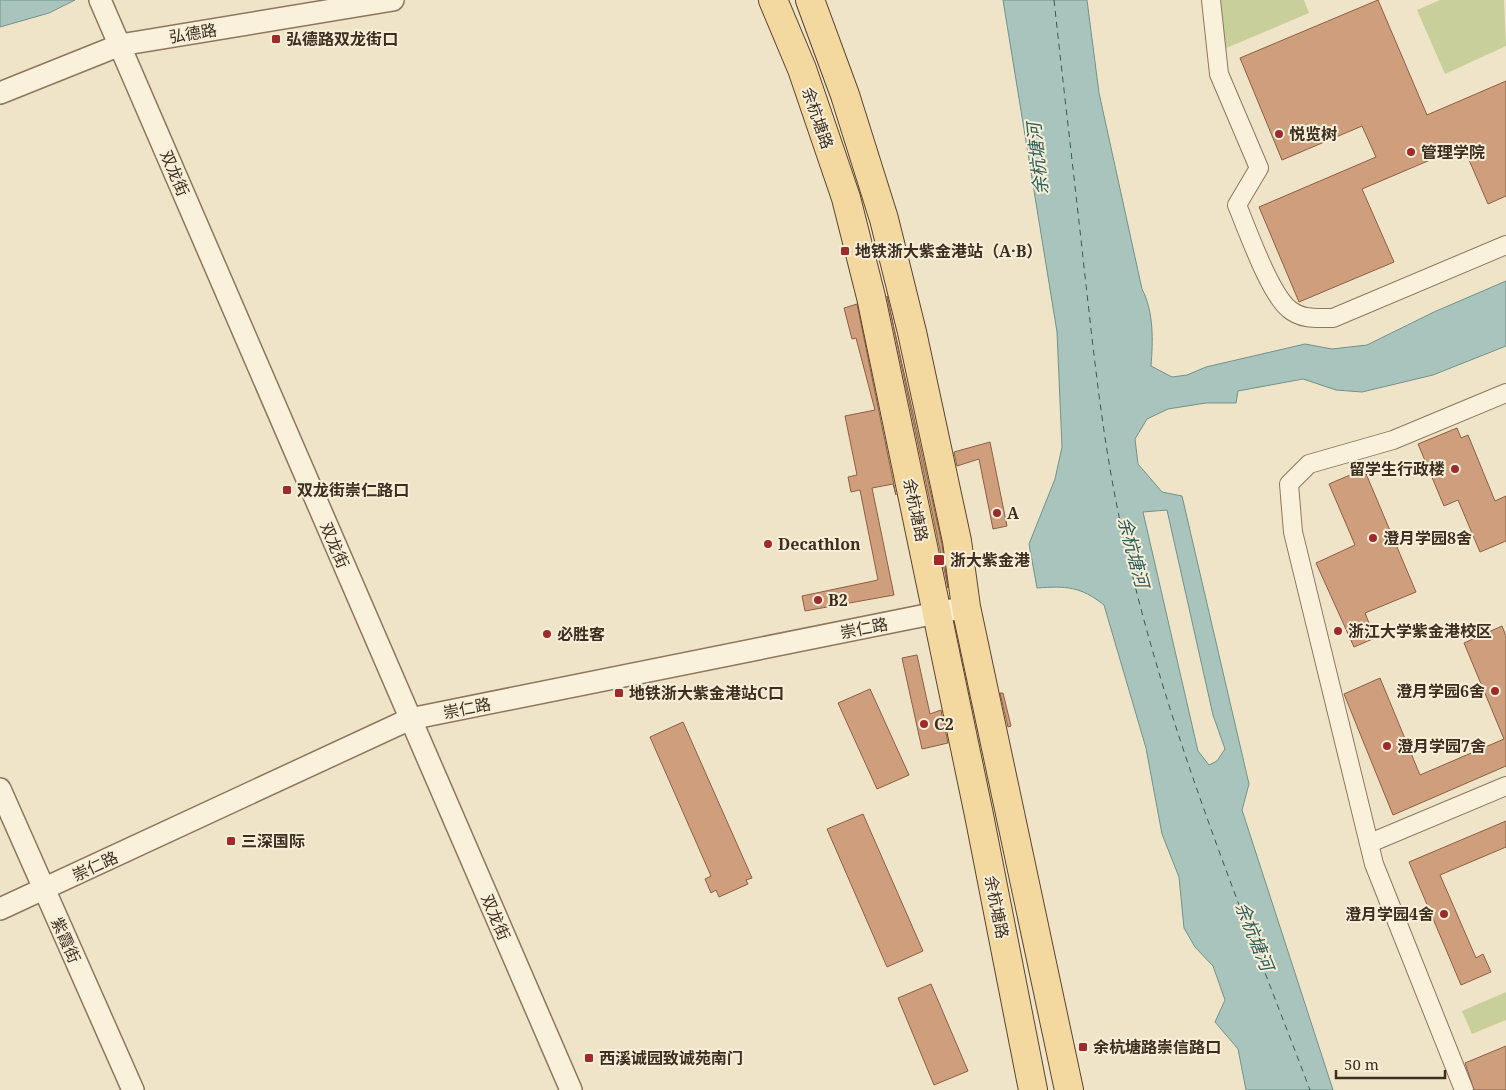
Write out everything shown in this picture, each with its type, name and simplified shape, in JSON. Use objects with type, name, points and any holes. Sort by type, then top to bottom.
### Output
[{"type":"main road","name":"余杭塘路","points":[[773,0],[802,69],[846,198],[875,316],[979,815],[1033,1090]]},
{"type":"main road","name":"余杭塘路","points":[[810,0],[845,95],[884,218],[912,332],[949,503],[966,607],[1069,1090]]},
{"type":"street","name":"双龙街","points":[[100,0],[571,1090]]},
{"type":"street","name":"弘德路","points":[[0,93],[120,45],[393,0]]},
{"type":"street","points":[[1211,0],[1219,74],[1259,168],[1237,205],[1269,280],[1288,309],[1309,319],[1333,318],[1506,245]]},
{"type":"street","points":[[1464,1090],[1374,864],[1293,532],[1289,484],[1310,464],[1393,440],[1506,393]]},
{"type":"street","name":"崇仁路","points":[[0,909],[410,719],[966,607]]},
{"type":"street","points":[[1370,843],[1506,786]]},
{"type":"street","name":"紫霞街","points":[[0,789],[133,1090]]},
{"type":"green space","points":[[1219,0],[1304,0],[1309,13],[1224,49]]},
{"type":"green space","points":[[1440,0],[1504,0],[1506,46],[1445,74],[1417,10]]},
{"type":"green space","points":[[1506,992],[1506,1020],[1472,1034],[1462,1011]]},
{"type":"water","points":[[0,0],[75,0],[49,13],[0,27]]},
{"type":"water","name":"余杭塘河","points":[[1003,0],[1087,0],[1099,93],[1142,289],[1151,317],[1151,366],[1172,377],[1187,375],[1206,367],[1305,344],[1332,349],[1367,345],[1434,312],[1506,281],[1506,346],[1433,375],[1362,392],[1336,390],[1303,379],[1238,391],[1236,403],[1206,403],[1168,409],[1147,419],[1135,439],[1138,464],[1162,492],[1182,496],[1249,784],[1242,810],[1333,1090],[1246,1090],[1238,1049],[1215,1022],[1225,1000],[1213,966],[1195,947],[1184,928],[1179,877],[1162,834],[1146,748],[1104,605],[1087,594],[1065,587],[1037,588],[1029,544],[1055,479],[1062,447],[1057,332]],"holes":[[[1167,510],[1213,715],[1225,749],[1217,761],[1209,765],[1198,751],[1143,512]]]},
{"type":"building","name":"管理学院","points":[[1378,0],[1427,115],[1506,81],[1506,196],[1488,204],[1463,146],[1362,189],[1394,262],[1299,302],[1259,207],[1376,157],[1362,126],[1282,160],[1240,58]]},
{"type":"building","points":[[887,296],[942,544],[948,588]]},
{"type":"building","points":[[857,304],[896,495],[893,484],[872,488],[894,595],[805,611],[802,596],[878,580],[860,490],[851,492],[848,477],[857,475],[845,416],[875,410],[856,338],[852,339],[844,308]]},
{"type":"building","name":"留学生行政楼","points":[[1457,428],[1461,438],[1468,435],[1495,501],[1506,496],[1506,541],[1480,552],[1458,500],[1444,506],[1418,444]]},
{"type":"building","points":[[990,442],[1007,526],[993,529],[979,459],[957,466],[954,452]]},
{"type":"building","points":[[1364,469],[1416,592],[1365,613],[1375,638],[1354,647],[1316,563],[1355,545],[1329,484]]},
{"type":"building","points":[[1502,626],[1506,636],[1506,766],[1393,815],[1344,694],[1380,678],[1420,775],[1504,739],[1464,643]]},
{"type":"building","points":[[917,655],[930,714],[941,710],[948,743],[922,749],[902,658]]},
{"type":"building","points":[[870,689],[909,775],[877,789],[838,703]]},
{"type":"building","points":[[1000,693],[1003,693],[1011,726],[1008,727]]},
{"type":"building","points":[[683,722],[752,878],[746,880],[748,884],[719,897],[716,890],[711,893],[705,879],[711,876],[650,737]]},
{"type":"building","points":[[863,814],[923,951],[887,967],[827,829]]},
{"type":"building","name":"澄月学园4舍","points":[[1506,821],[1506,847],[1440,875],[1476,958],[1483,954],[1491,972],[1461,985],[1409,862]]},
{"type":"building","points":[[931,984],[968,1071],[934,1085],[898,998]]},
{"type":"building","points":[[1506,1046],[1506,1090],[1474,1090],[1465,1063]]},
{"type":"ferry route","points":[[1054,0],[1096,375],[1111,474],[1124,539],[1141,610],[1183,749],[1232,886],[1310,1090]]},
{"type":"place","name":"弘德路双龙街口","points":[[276,39]]},
{"type":"place","name":"悦览树","points":[[1279,134]]},
{"type":"place","name":"管理学院","points":[[1411,152]]},
{"type":"place","name":"地铁浙大紫金港站（A·B）","points":[[845,251]]},
{"type":"place","name":"留学生行政楼","points":[[1455,469]]},
{"type":"place","name":"双龙街崇仁路口","points":[[287,490]]},
{"type":"place","name":"A","points":[[997,513]]},
{"type":"place","name":"澄月学园8舍","points":[[1373,538]]},
{"type":"place","name":"Decathlon","points":[[768,544]]},
{"type":"place","name":"浙大紫金港","points":[[939,560]]},
{"type":"place","name":"B2","points":[[818,600]]},
{"type":"place","name":"浙江大学紫金港校区","points":[[1338,631]]},
{"type":"place","name":"必胜客","points":[[547,634]]},
{"type":"place","name":"澄月学园6舍","points":[[1495,691]]},
{"type":"place","name":"地铁浙大紫金港站C口","points":[[619,693]]},
{"type":"place","name":"C2","points":[[924,724]]},
{"type":"place","name":"澄月学园7舍","points":[[1387,746]]},
{"type":"place","name":"三深国际","points":[[231,841]]},
{"type":"place","name":"澄月学园4舍","points":[[1444,914]]},
{"type":"place","name":"余杭塘路崇信路口","points":[[1083,1047]]},
{"type":"place","name":"西溪诚园致诚苑南门","points":[[589,1058]]}]
